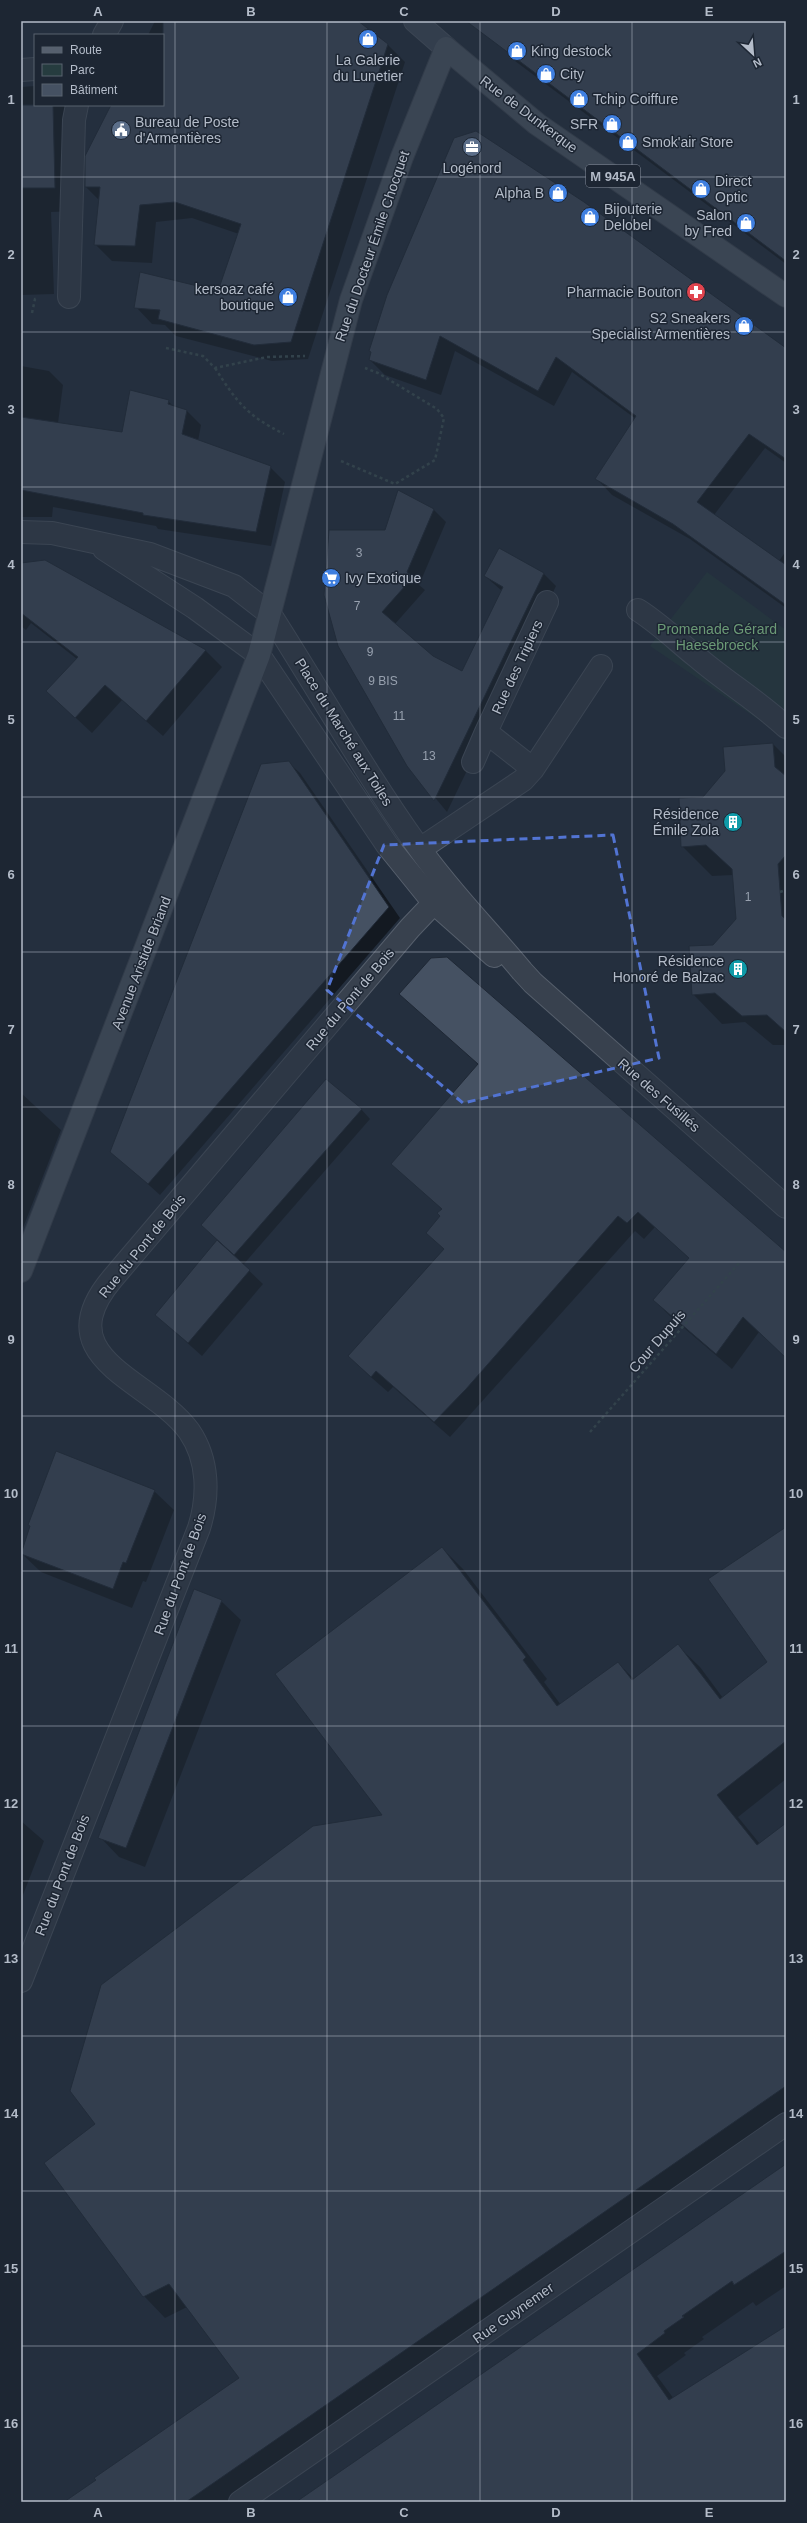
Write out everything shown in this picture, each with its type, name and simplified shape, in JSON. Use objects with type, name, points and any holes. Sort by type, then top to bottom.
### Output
[{"type":"main road","name":"Rue de Dunkerque","points":[[415,21],[537,124],[786,296]]},
{"type":"main road","name":"Rue du Docteur Émile Chocquet","points":[[312,448],[335,356],[351,300],[383,209],[446,48]]},
{"type":"main road","points":[[259,655],[312,448]]},
{"type":"main road","name":"Avenue Aristide Briand","points":[[21,1271],[259,655]]},
{"type":"street","points":[[105,34],[112,21]]},
{"type":"street","points":[[21,70],[34,69]]},
{"type":"street","points":[[69,297],[74,120],[77,106]]},
{"type":"street","name":"Place du Marché aux Toiles","points":[[21,532],[52,533],[150,554],[234,586],[270,614],[386,800],[420,849]]},
{"type":"street","name":"Place du Marché aux Toiles","points":[[92,542],[195,608],[259,655],[400,862]]},
{"type":"street","name":"Rue des Tripiers","points":[[472,762],[547,602]]},
{"type":"street","points":[[638,610],[665,627],[698,658],[766,708],[786,727]]},
{"type":"street","points":[[420,849],[512,790],[533,769],[601,666]]},
{"type":"street","name":"Rue des Tripiers","points":[[486,732],[533,769]]},
{"type":"street","name":"Rue des Fusillés","points":[[420,849],[449,887],[533,983],[786,1207]]},
{"type":"street","name":"Rue des Fusillés","points":[[400,862],[434,902],[502,962],[533,983]]},
{"type":"street","name":"Rue du Pont de Bois","points":[[21,1981],[196,1535],[204,1512],[206,1496],[204,1464],[190,1433],[170,1412],[110,1365],[92,1342],[90,1332],[96,1304],[112,1279],[434,902],[449,887]]},
{"type":"street","name":"Rue Guynemer","points":[[240,2502],[786,2124]]},
{"type":"path","points":[[166,348],[203,356],[215,368],[237,402],[261,422],[312,448],[395,484],[435,460],[444,418],[437,409],[378,374],[335,356],[267,357],[215,368]]},
{"type":"path","points":[[780,892],[786,890]]},
{"type":"path","name":"Cour Dupuis","points":[[590,1432],[739,1263]]},
{"type":"highlighted area","points":[[613,835],[659,1058],[463,1103],[327,990],[384,845]]},
{"type":"green space","name":"Promenade Gérard Haesebroeck","points":[[707,572],[786,630],[786,742],[771,728],[650,646]]},
{"type":"building","points":[[163,21],[358,21],[388,44],[291,342],[254,345],[158,319],[160,310],[134,308],[140,272],[218,291],[241,224],[175,202],[140,205],[135,246],[94,245],[100,187],[85,187],[85,156],[110,106],[164,106]]},
{"type":"building","points":[[466,21],[786,21],[786,261]]},
{"type":"building","points":[[21,105],[53,106],[55,188],[21,188]]},
{"type":"building","points":[[476,131],[584,202],[786,348],[786,459],[749,434],[697,502],[786,565],[786,605],[673,524],[595,479],[636,416],[556,357],[538,391],[440,336],[426,380],[369,360],[371,352],[369,351],[387,295],[454,138]]},
{"type":"building","points":[[130,390],[169,400],[168,404],[187,410],[182,434],[271,466],[256,532],[143,515],[143,513],[21,490],[21,417],[122,432]]},
{"type":"building","points":[[398,490],[434,509],[407,572],[413,577],[382,612],[433,656],[462,671],[503,587],[484,576],[499,548],[544,573],[434,801],[407,766],[338,646],[324,595],[329,530],[385,530]]},
{"type":"building","points":[[45,560],[206,650],[146,721],[105,685],[75,718],[46,691],[78,657],[21,613],[21,563]]},
{"type":"building","name":"Résidence Émile Zola","points":[[773,743],[775,767],[786,776],[786,855],[778,864],[782,916],[786,920],[786,1032],[767,1015],[742,1016],[715,993],[692,995],[689,946],[713,945],[736,919],[732,869],[706,845],[681,847],[679,798],[703,797],[725,771],[723,747]]},
{"type":"building","points":[[289,761],[389,907],[148,1184],[110,1152],[261,764]]},
{"type":"building","points":[[447,957],[786,1252],[786,1358],[743,1317],[716,1354],[653,1300],[689,1258],[638,1212],[627,1223],[618,1216],[466,1389],[434,1422],[376,1371],[371,1377],[348,1356],[444,1249],[426,1233],[440,1216],[437,1213],[442,1209],[391,1164],[478,1064],[399,994],[431,958]]},
{"type":"building","points":[[326,1079],[362,1109],[234,1255],[201,1225]]},
{"type":"building","points":[[217,1240],[250,1270],[188,1343],[155,1315]]},
{"type":"building","points":[[56,1451],[155,1490],[126,1563],[123,1562],[113,1589],[21,1554],[30,1526],[28,1525]]},
{"type":"building","points":[[786,1527],[786,1741],[717,1795],[757,1845],[786,1823],[786,2086],[186,2502],[64,2502],[96,2480],[94,2478],[239,2378],[169,2284],[143,2297],[44,2163],[95,2124],[70,2091],[101,1985],[313,1826],[382,1815],[275,1674],[442,1547],[526,1657],[523,1660],[557,1706],[618,1662],[632,1680],[678,1644],[720,1699],[767,1662],[708,1579]]},
{"type":"building","points":[[194,1589],[222,1600],[126,1848],[98,1838]]},
{"type":"building","points":[[786,2164],[786,2251],[734,2285],[732,2281],[682,2316],[684,2317],[664,2331],[665,2333],[637,2354],[669,2400],[786,2326],[786,2502],[296,2502]]},
{"type":"place","name":"La Galerie du Lunetier","points":[[368,39]]},
{"type":"place","name":"King destock","points":[[517,51]]},
{"type":"place","name":"City","points":[[546,74]]},
{"type":"place","name":"Tchip Coiffure","points":[[579,99]]},
{"type":"place","name":"SFR","points":[[612,124]]},
{"type":"place","name":"Bureau de Poste d'Armentières","points":[[121,130]]},
{"type":"place","name":"Smok'air Store","points":[[628,142]]},
{"type":"place","name":"Logénord","points":[[472,147]]},
{"type":"place","name":"Direct Optic","points":[[701,189]]},
{"type":"place","name":"Alpha B","points":[[558,193]]},
{"type":"place","name":"Bijouterie Delobel","points":[[590,217]]},
{"type":"place","name":"Salon by Fred","points":[[746,223]]},
{"type":"place","name":"Pharmacie Bouton","points":[[696,292]]},
{"type":"place","name":"kersoaz café boutique","points":[[288,297]]},
{"type":"place","name":"S2 Sneakers Specialist Armentières","points":[[744,326]]},
{"type":"place","name":"Ivy Exotique","points":[[331,578]]},
{"type":"place","name":"Résidence Émile Zola","points":[[733,822]]},
{"type":"place","name":"Résidence Honoré de Balzac","points":[[738,969]]}]
